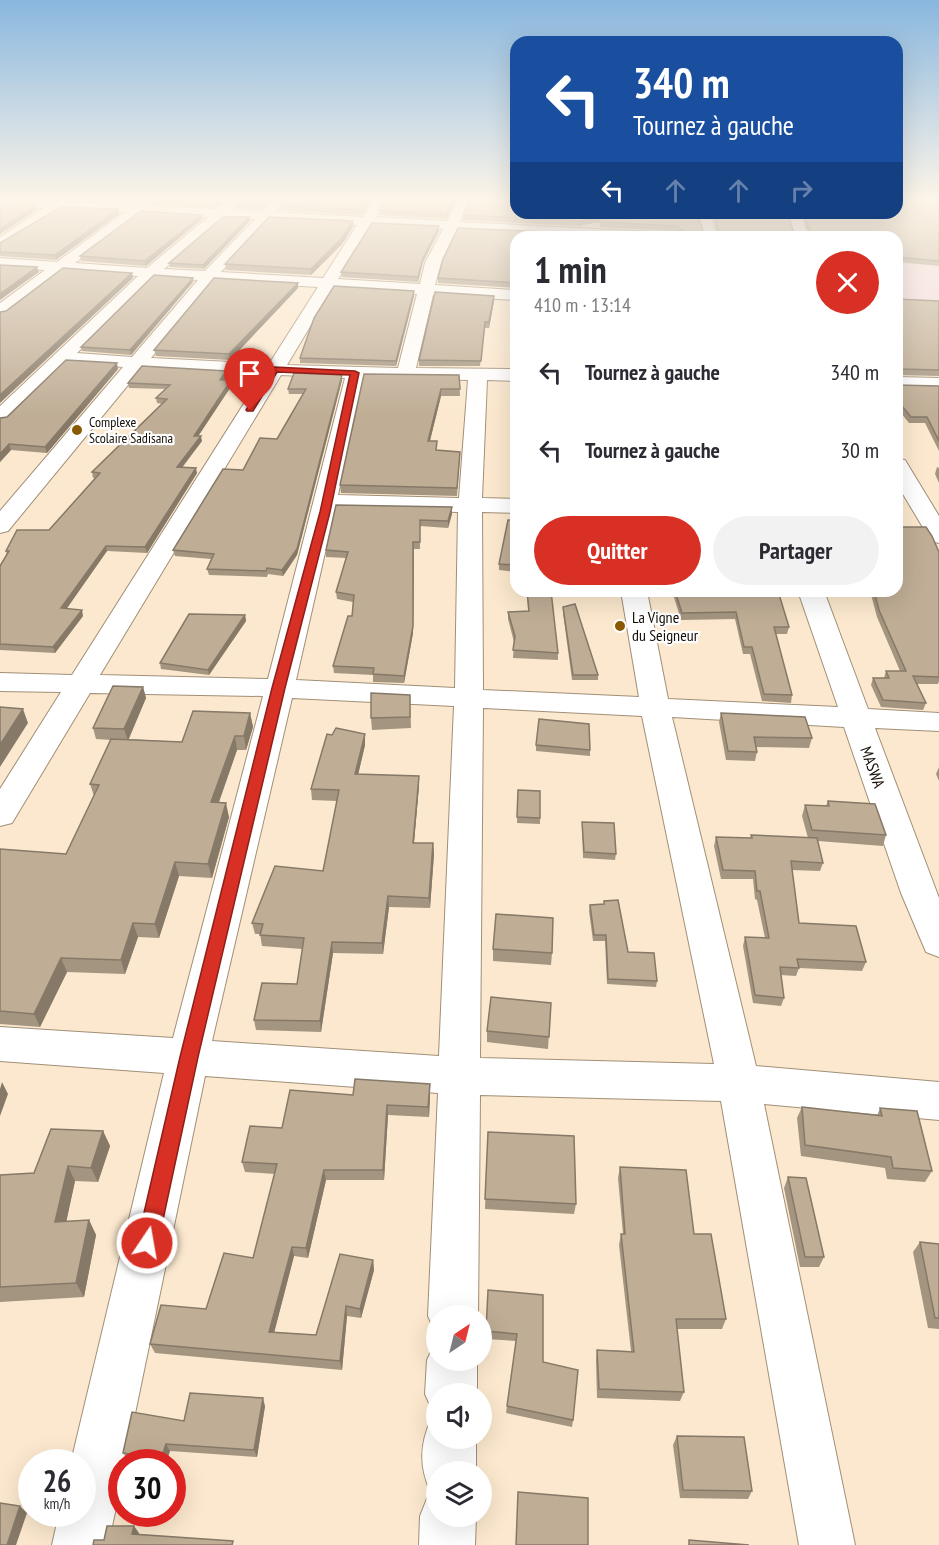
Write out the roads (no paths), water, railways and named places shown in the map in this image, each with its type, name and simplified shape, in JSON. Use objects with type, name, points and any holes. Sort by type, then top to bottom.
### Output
[{"type":"street","points":[[0,311],[50,273]]},
{"type":"street","points":[[0,417],[150,273]]},
{"type":"street","points":[[173,273],[510,295]]},
{"type":"street","points":[[0,815],[333,273]]},
{"type":"street","points":[[406,373],[431,273]]},
{"type":"street","points":[[0,526],[135,363],[212,275]]},
{"type":"street","points":[[61,357],[274,370],[510,375]]},
{"type":"street","points":[[80,1545],[189,1057],[327,502],[355,373]]},
{"type":"street","points":[[453,1305],[469,697],[470,505],[478,374]]},
{"type":"street","points":[[903,383],[939,384]]},
{"type":"street","points":[[903,474],[933,517],[939,536]]},
{"type":"street","points":[[327,502],[510,506]]},
{"type":"street","points":[[903,515],[933,517]]},
{"type":"street","points":[[635,597],[655,707],[739,1083],[827,1545]]},
{"type":"street","name":"MASWA","points":[[813,597],[855,718],[939,942]]},
{"type":"street","points":[[0,682],[279,688],[939,722]]},
{"type":"street","points":[[0,1044],[460,1076],[739,1083],[939,1101]]},
{"type":"street","points":[[447,1545],[448,1527]]},
{"type":"place","name":"Complexe Scolaire Sadisana","points":[[77,430]]},
{"type":"place","name":"La Vigne du Seigneur","points":[[620,626]]}]
